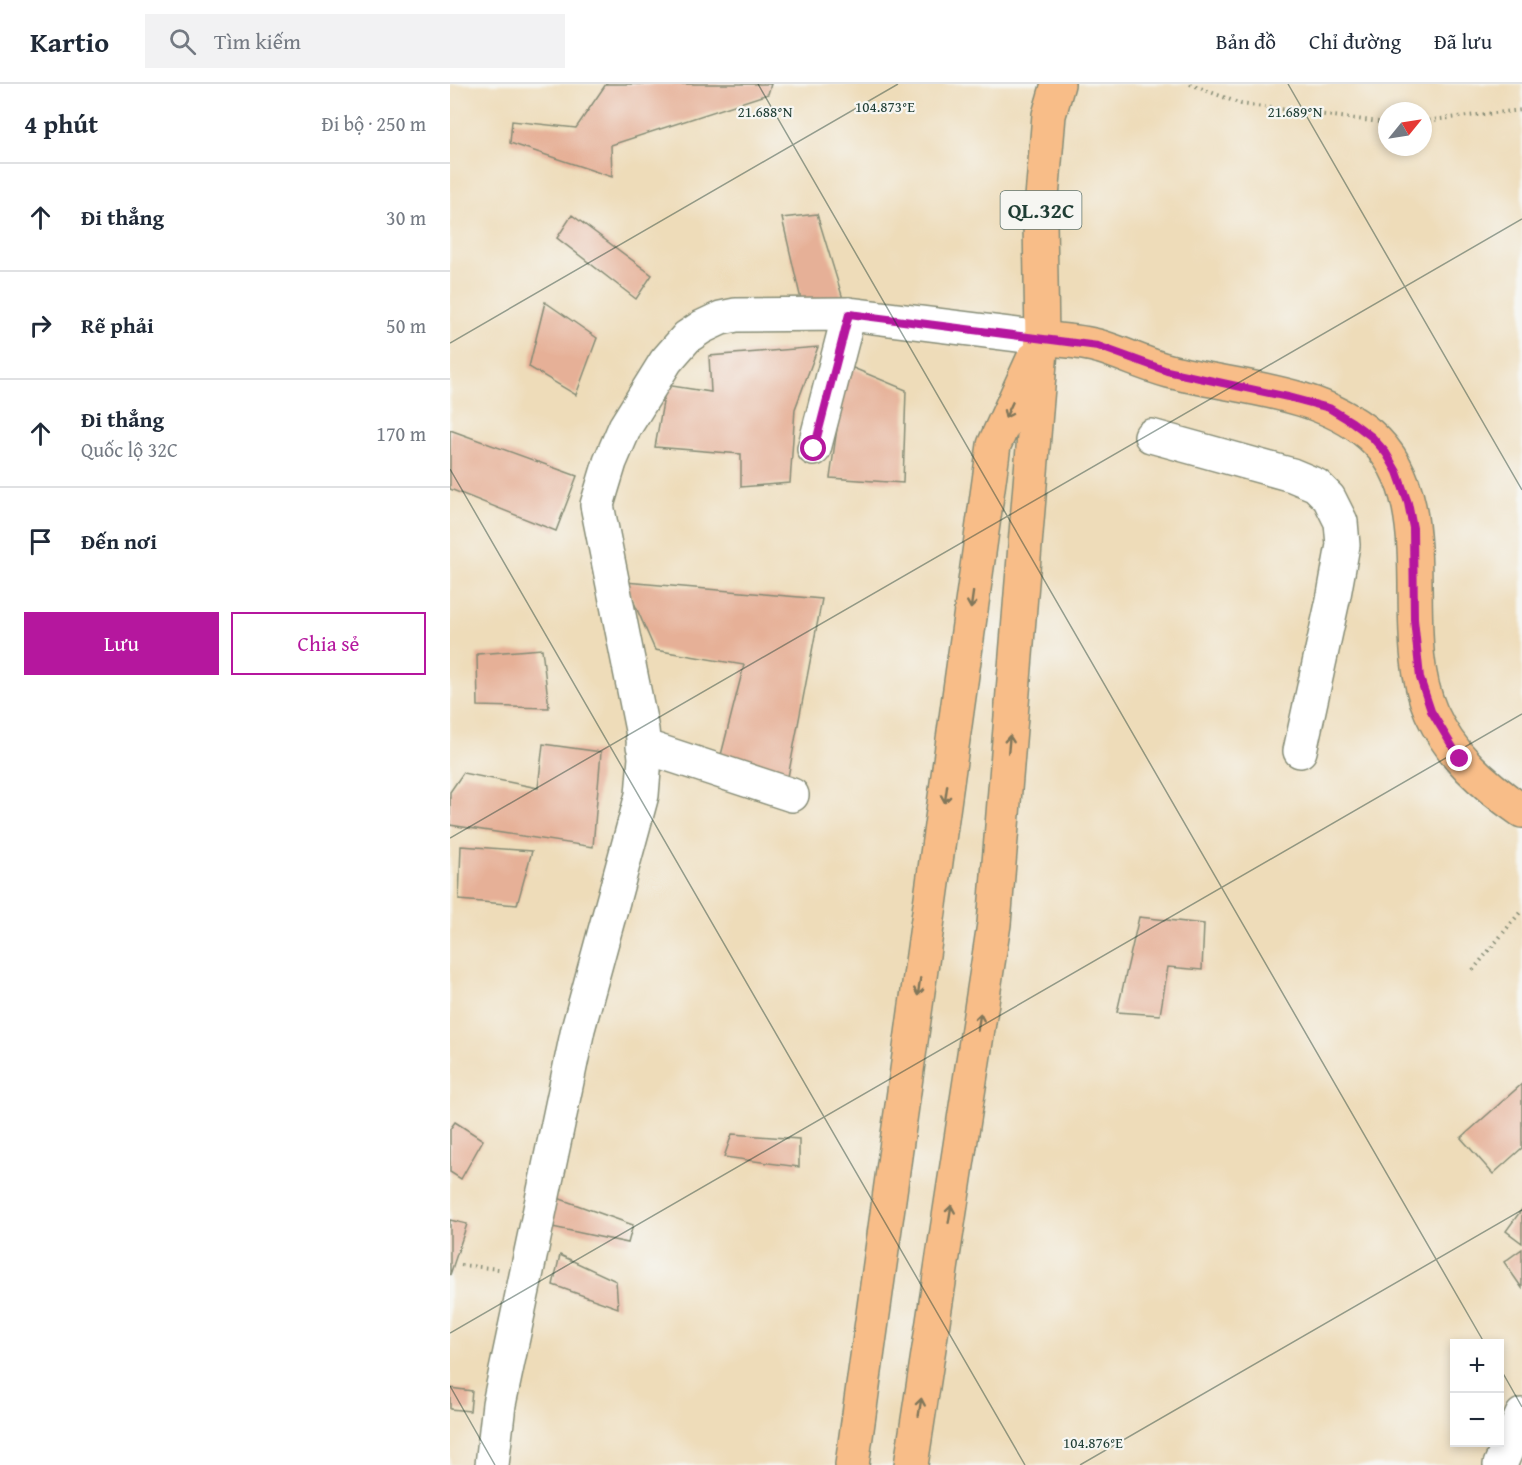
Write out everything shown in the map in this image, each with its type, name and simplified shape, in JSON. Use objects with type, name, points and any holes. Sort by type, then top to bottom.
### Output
[{"type":"main road","name":"QL.32C","points":[[1042,338],[1040,221],[1049,115],[1058,84]]},
{"type":"main road","points":[[1042,338],[1098,346],[1167,371],[1329,408],[1372,437],[1397,472],[1408,503],[1413,528],[1414,619],[1420,678],[1431,711],[1460,759],[1487,787],[1522,811]]},
{"type":"main road","points":[[852,1465],[994,444],[1042,338]]},
{"type":"main road","points":[[912,1465],[994,924],[1042,338]]},
{"type":"street","points":[[814,449],[849,314]]},
{"type":"street","points":[[492,1465],[499,1404],[578,1029],[642,795],[644,746],[597,505],[610,462],[626,427],[666,361],[687,337],[721,318],[736,315],[849,314],[1042,338]]},
{"type":"street","points":[[1151,436],[1292,475],[1316,485],[1329,498],[1341,522],[1341,555],[1300,752]]},
{"type":"street","points":[[644,746],[792,795]]},
{"type":"street","points":[[1500,1465],[1522,1416]]},
{"type":"path","points":[[1190,84],[1241,104],[1378,122]]},
{"type":"path","points":[[1432,120],[1522,110]]},
{"type":"path","points":[[1473,970],[1522,910]]},
{"type":"building","points":[[606,84],[771,84],[768,94],[611,145],[612,177],[510,143],[512,121],[576,128]]},
{"type":"building","points":[[817,214],[844,302],[802,304],[782,218]]},
{"type":"building","points":[[572,215],[652,275],[636,299],[557,238]]},
{"type":"building","points":[[545,302],[597,338],[576,395],[529,367]]},
{"type":"building","points":[[818,347],[795,409],[790,483],[741,487],[741,454],[655,447],[666,385],[711,392],[709,356]]},
{"type":"building","points":[[846,365],[906,390],[903,483],[830,478]]},
{"type":"building","points":[[450,430],[577,476],[556,531],[450,489]]},
{"type":"building","points":[[625,582],[822,599],[788,777],[719,763],[744,665],[655,650]]},
{"type":"building","points":[[542,649],[549,708],[478,706],[477,654]]},
{"type":"building","points":[[543,744],[601,752],[593,847],[450,825],[450,792],[463,773],[538,788]]},
{"type":"building","points":[[461,846],[532,851],[517,905],[459,900]]},
{"type":"building","points":[[1139,917],[1204,924],[1202,970],[1168,967],[1160,1015],[1117,1012]]},
{"type":"building","points":[[1522,1084],[1522,1148],[1493,1174],[1461,1138]]},
{"type":"building","points":[[455,1122],[483,1140],[461,1179],[450,1172],[450,1129]]},
{"type":"building","points":[[732,1134],[799,1139],[799,1167],[724,1157]]},
{"type":"building","points":[[552,1196],[633,1225],[628,1243],[543,1225]]},
{"type":"building","points":[[1522,1209],[1522,1243],[1506,1231]]},
{"type":"building","points":[[450,1220],[467,1224],[450,1275]]},
{"type":"building","points":[[1522,1249],[1522,1288],[1504,1262]]},
{"type":"building","points":[[560,1255],[616,1281],[618,1308],[553,1285]]},
{"type":"building","points":[[450,1388],[472,1391],[470,1411],[450,1409]]},
{"type":"route","points":[[814,449],[849,314],[1098,346],[1167,371],[1329,408],[1372,437],[1386,453],[1397,472],[1408,503],[1413,528],[1414,619],[1420,678],[1431,711],[1442,733],[1460,759]]}]
